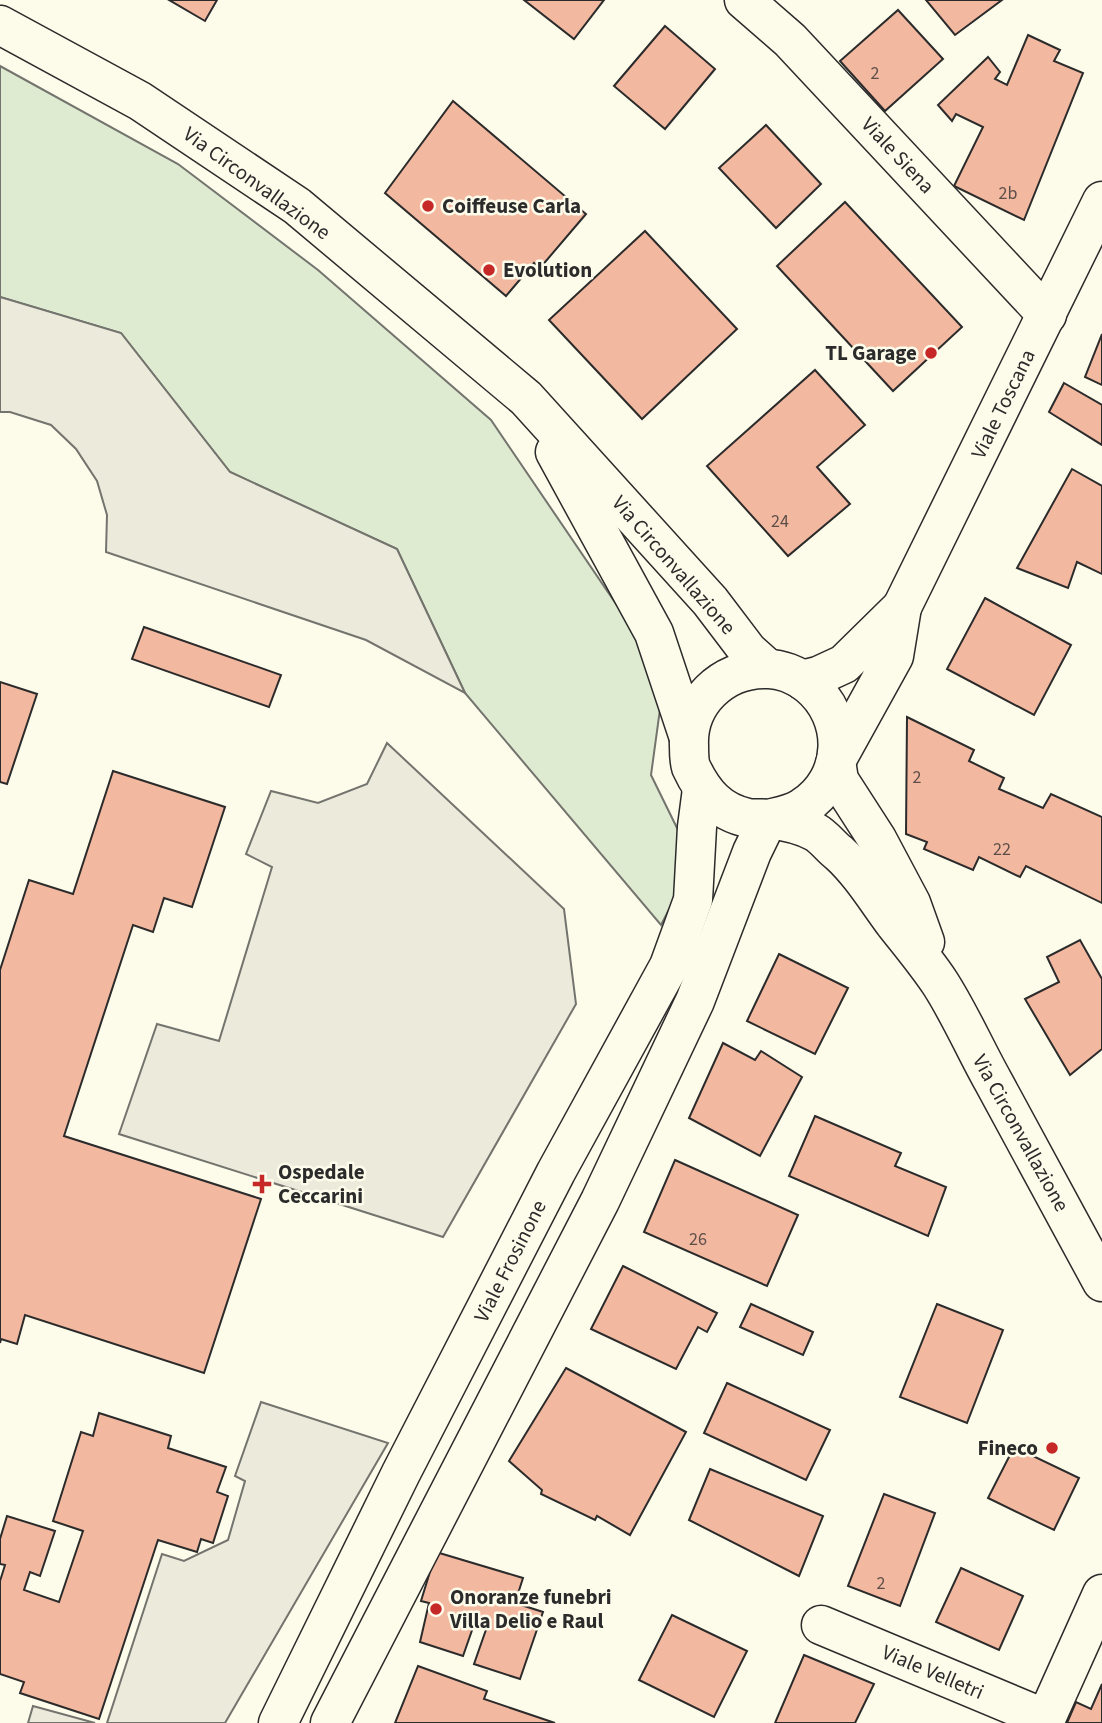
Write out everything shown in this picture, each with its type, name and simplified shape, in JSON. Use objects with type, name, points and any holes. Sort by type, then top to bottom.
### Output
[{"type":"street","name":"Viale Siena","points":[[744,0],[790,40],[1047,315]]},
{"type":"street","name":"Via Circonvallazione","points":[[0,25],[140,101],[297,206],[526,398],[710,601],[748,651],[817,692],[829,706],[835,724],[838,743],[836,761],[829,779],[818,794],[803,807],[787,815],[768,819]]},
{"type":"street","name":"Viale Toscana","points":[[836,761],[894,656],[902,607],[1102,201]]},
{"type":"street","name":"Via Circonvallazione","points":[[526,398],[654,634],[688,735],[690,763],[702,789],[715,802],[731,812],[749,818],[789,822],[816,832],[851,864],[940,983],[1102,1282]]},
{"type":"street","name":"Viale Toscana","points":[[785,674],[818,676],[844,664],[902,607]]},
{"type":"street","name":"Via Circonvallazione","points":[[688,735],[692,717],[701,700],[730,676],[748,670],[785,674]]},
{"type":"street","name":"Via Circonvallazione","points":[[836,761],[839,780],[877,839],[911,903],[940,983]]},
{"type":"street","name":"Viale Frosinone","points":[[278,1723],[401,1473],[556,1172],[669,966],[693,900],[702,789]]},
{"type":"street","points":[[330,1723],[600,1201],[695,1001],[752,852],[768,819]]},
{"type":"street","points":[[1045,1721],[1102,1594]]},
{"type":"street","name":"Viale Velletri","points":[[821,1625],[1045,1721]]},
{"type":"green space","points":[[0,66],[178,164],[318,270],[491,420],[650,654],[661,702],[651,775],[678,830],[676,896],[661,925],[465,693],[397,549],[230,472],[121,333],[0,297]]},
{"type":"shaded area","points":[[0,297],[121,333],[230,472],[397,549],[465,693],[366,640],[106,552],[107,515],[97,481],[76,449],[51,425],[10,412],[0,412]]},
{"type":"shaded area","points":[[387,743],[564,909],[576,1004],[443,1237],[119,1134],[157,1024],[219,1041],[272,867],[246,854],[271,791],[318,803],[367,784]]},
{"type":"shaded area","points":[[261,1402],[388,1443],[225,1723],[107,1723],[162,1554],[184,1561],[228,1540],[245,1481],[235,1476]]},
{"type":"shaded area","points":[[33,1706],[95,1723],[28,1723]]},
{"type":"building","points":[[169,0],[217,0],[205,21]]},
{"type":"building","points":[[524,0],[604,0],[574,39]]},
{"type":"building","points":[[926,0],[1002,0],[955,35]]},
{"type":"building","points":[[898,10],[943,59],[885,111],[840,61]]},
{"type":"building","points":[[665,26],[715,69],[665,129],[614,86]]},
{"type":"building","points":[[1028,35],[1060,50],[1054,61],[1083,73],[1024,220],[954,186],[983,127],[956,114],[952,121],[938,105],[988,57],[1000,72],[995,79],[1007,85]]},
{"type":"building","points":[[453,101],[586,214],[540,268],[534,263],[506,296],[385,193]]},
{"type":"building","points":[[766,125],[821,184],[776,228],[719,168]]},
{"type":"building","points":[[845,202],[962,327],[893,391],[777,266]]},
{"type":"building","points":[[645,231],[737,329],[642,419],[549,320]]},
{"type":"building","points":[[1102,334],[1102,385],[1085,377]]},
{"type":"building","points":[[815,370],[865,425],[817,467],[850,504],[788,556],[707,466]]},
{"type":"building","points":[[1064,383],[1102,405],[1102,445],[1049,412]]},
{"type":"building","points":[[1072,469],[1102,486],[1102,574],[1077,562],[1068,588],[1017,568]]},
{"type":"building","points":[[985,598],[1071,645],[1034,715],[947,669]]},
{"type":"building","points":[[144,627],[281,675],[269,707],[132,659]]},
{"type":"building","points":[[0,682],[37,694],[7,784],[0,782]]},
{"type":"building","points":[[907,717],[974,750],[969,761],[1004,778],[999,789],[1043,808],[1051,794],[1102,817],[1102,903],[1026,866],[1020,877],[979,857],[973,870],[924,849],[927,842],[906,834]]},
{"type":"building","points":[[113,771],[225,807],[192,907],[164,898],[153,932],[133,925],[64,1136],[261,1199],[204,1373],[25,1315],[17,1344],[1,1339],[0,1343],[0,970],[29,880],[73,894]]},
{"type":"building","points":[[1080,940],[1102,979],[1102,1049],[1070,1075],[1025,999],[1059,982],[1047,957]]},
{"type":"building","points":[[779,954],[848,988],[815,1054],[747,1021]]},
{"type":"building","points":[[723,1043],[755,1060],[761,1051],[802,1077],[760,1156],[689,1118]]},
{"type":"building","points":[[815,1116],[901,1153],[895,1166],[946,1187],[928,1236],[789,1176]]},
{"type":"building","points":[[675,1160],[798,1215],[767,1286],[644,1232]]},
{"type":"building","points":[[623,1266],[717,1313],[707,1332],[698,1327],[676,1369],[591,1329]]},
{"type":"building","points":[[751,1304],[813,1332],[803,1355],[740,1327]]},
{"type":"building","points":[[937,1304],[1003,1330],[967,1423],[900,1397]]},
{"type":"building","points":[[566,1368],[686,1432],[630,1535],[597,1516],[595,1520],[541,1494],[542,1490],[509,1461]]},
{"type":"building","points":[[727,1383],[830,1430],[806,1480],[704,1433]]},
{"type":"building","points":[[99,1413],[171,1436],[168,1448],[226,1467],[217,1492],[228,1496],[213,1543],[201,1539],[197,1552],[158,1540],[99,1719],[20,1693],[24,1682],[0,1674],[0,1581],[5,1565],[0,1564],[0,1539],[7,1516],[55,1531],[40,1576],[30,1572],[24,1590],[59,1602],[83,1531],[53,1521],[81,1432],[93,1436]]},
{"type":"building","points":[[1014,1447],[1079,1478],[1054,1530],[988,1498]]},
{"type":"building","points":[[710,1469],[823,1516],[799,1576],[689,1520]]},
{"type":"building","points":[[884,1494],[935,1513],[900,1606],[848,1586]]},
{"type":"building","points":[[436,1552],[523,1578],[515,1603],[543,1612],[520,1679],[474,1664],[489,1621],[477,1616],[463,1656],[420,1642],[429,1603],[421,1601]]},
{"type":"building","points":[[961,1568],[1023,1596],[999,1650],[936,1622]]},
{"type":"building","points":[[672,1615],[747,1651],[714,1717],[639,1680]]},
{"type":"building","points":[[804,1655],[874,1684],[855,1723],[775,1723]]},
{"type":"building","points":[[418,1666],[487,1691],[484,1699],[555,1723],[395,1723]]},
{"type":"building","points":[[1102,1684],[1102,1723],[1067,1723],[1076,1702],[1091,1709]]},
{"type":"place","name":"Coiffeuse Carla","points":[[428,206]]},
{"type":"place","name":"Evolution","points":[[489,270]]},
{"type":"place","name":"TL Garage","points":[[931,353]]},
{"type":"place","name":"Ospedale Ceccarini","points":[[262,1184]]},
{"type":"place","name":"Fineco","points":[[1052,1448]]},
{"type":"place","name":"Onoranze funebri Villa Delio e Raul","points":[[436,1609]]}]
